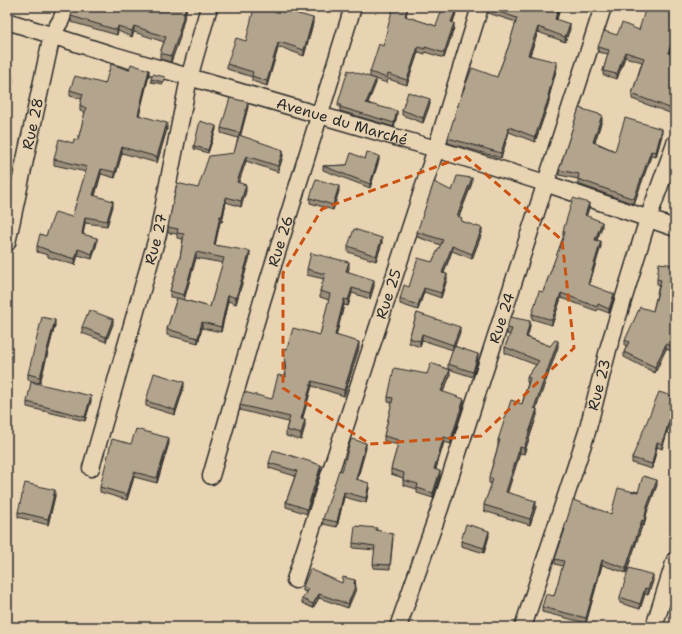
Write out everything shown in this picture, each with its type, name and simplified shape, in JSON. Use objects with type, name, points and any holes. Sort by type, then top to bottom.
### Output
[{"type":"street","name":"Rue 28","points":[[7,243],[52,35],[61,20],[66,7]]},
{"type":"street","name":"Rue 27","points":[[91,468],[158,234],[189,78],[209,7]]},
{"type":"street","name":"Rue 26","points":[[211,476],[262,301],[321,115],[353,7]]},
{"type":"street","name":"Rue 25","points":[[295,580],[436,149],[480,7]]},
{"type":"street","name":"Rue 24","points":[[398,627],[442,500],[603,7]]},
{"type":"street","name":"Avenue du Marché","points":[[7,21],[189,78],[321,115],[546,183],[675,228]]},
{"type":"street","name":"Rue 23","points":[[523,627],[587,432],[609,346],[648,219],[675,143]]},
{"type":"street","points":[[654,627],[675,560]]},
{"type":"highlighted area","points":[[465,156],[562,240],[574,348],[481,436],[370,444],[283,388],[283,273],[322,209]]},
{"type":"building","points":[[74,7],[186,7],[179,31],[180,32],[171,56],[160,53],[166,37],[134,26],[132,31],[118,26],[117,30],[71,16]]},
{"type":"building","points":[[270,7],[297,7],[295,13],[313,18],[304,50],[280,42],[279,44],[278,43],[267,81],[252,76],[253,72],[227,64],[236,38],[246,41],[254,8],[268,11]]},
{"type":"building","points":[[393,7],[406,7],[407,10],[405,16],[436,26],[443,7],[457,7],[451,22],[454,23],[444,53],[425,47],[425,49],[418,47],[407,80],[388,74],[387,78],[370,72],[379,44],[383,46]]},
{"type":"building","points":[[488,7],[559,7],[555,19],[570,24],[565,37],[538,27],[528,55],[557,62],[549,97],[535,137],[509,127],[501,153],[448,138],[457,107],[472,68],[497,77],[509,45],[517,18]]},
{"type":"building","points":[[646,7],[675,7],[675,33],[668,53],[675,55],[675,82],[672,92],[675,93],[675,110],[632,94],[644,58],[625,52],[617,74],[603,71],[609,50],[598,47],[604,31],[617,35],[622,23],[639,30]]},
{"type":"building","points":[[111,64],[129,70],[131,64],[149,70],[138,115],[167,123],[157,157],[122,147],[115,172],[101,169],[93,195],[113,201],[107,221],[85,217],[82,234],[97,238],[92,254],[78,249],[75,259],[37,246],[40,234],[46,236],[55,212],[72,217],[87,167],[54,159],[59,139],[73,143],[74,139],[78,140],[86,108],[80,105],[83,94],[70,90],[75,76],[105,84]]},
{"type":"building","points":[[348,70],[376,79],[366,103],[397,111],[394,123],[340,107],[341,105],[338,103]]},
{"type":"building","points":[[153,74],[165,77],[163,82],[151,79]]},
{"type":"building","points":[[7,76],[13,78],[7,98]]},
{"type":"building","points":[[408,92],[430,99],[423,118],[402,110]]},
{"type":"building","points":[[230,98],[248,102],[240,133],[221,128]]},
{"type":"building","points":[[579,108],[602,115],[593,142],[615,151],[625,118],[662,129],[656,152],[651,151],[634,199],[578,179],[579,174],[559,170]]},
{"type":"building","points":[[200,121],[216,126],[208,150],[194,146]]},
{"type":"building","points":[[7,123],[11,124],[7,139]]},
{"type":"building","points":[[239,135],[283,150],[278,166],[246,156],[237,182],[246,185],[241,201],[226,197],[222,216],[220,216],[214,245],[250,251],[236,298],[228,295],[221,327],[202,322],[198,338],[167,329],[177,298],[210,307],[224,258],[196,252],[184,295],[170,291],[180,258],[184,234],[177,233],[178,229],[168,227],[177,183],[198,188],[209,156],[234,153]]},
{"type":"building","points":[[367,152],[379,156],[370,184],[323,166],[347,165],[351,153],[365,159]]},
{"type":"building","points":[[457,176],[472,178],[457,216],[462,218],[461,221],[482,228],[472,254],[452,246],[442,273],[447,274],[441,293],[424,288],[418,305],[400,299],[404,285],[409,287],[418,258],[432,262],[443,240],[417,232],[434,182],[452,191]]},
{"type":"building","points":[[316,179],[339,186],[333,205],[310,198]]},
{"type":"building","points":[[573,198],[589,203],[585,215],[602,222],[595,240],[601,241],[588,284],[614,294],[609,309],[598,304],[597,307],[561,293],[552,320],[532,314],[539,291],[543,292],[565,232],[563,231]]},
{"type":"building","points":[[354,229],[382,238],[376,256],[348,246]]},
{"type":"building","points":[[311,253],[349,262],[346,271],[374,280],[370,293],[352,288],[348,300],[344,299],[335,335],[359,342],[344,390],[312,381],[301,419],[305,420],[301,434],[286,430],[290,417],[240,405],[244,392],[272,399],[278,375],[286,377],[284,349],[287,349],[293,328],[320,335],[330,294],[320,291],[325,274],[307,269]]},
{"type":"building","points":[[659,263],[675,265],[675,347],[666,344],[655,367],[624,352],[629,342],[625,340],[640,307],[653,311],[661,280],[657,279]]},
{"type":"building","points":[[89,310],[113,319],[106,337],[82,327]]},
{"type":"building","points":[[417,313],[460,327],[453,345],[422,334],[420,341],[409,338]]},
{"type":"building","points":[[42,317],[55,320],[40,377],[28,374]]},
{"type":"building","points":[[510,317],[530,321],[526,337],[550,346],[555,340],[558,341],[534,408],[537,409],[524,448],[520,447],[506,492],[536,501],[530,519],[484,505],[493,479],[489,477],[500,440],[498,440],[511,400],[522,404],[530,378],[527,377],[539,361],[505,347],[512,329],[507,328]]},
{"type":"building","points":[[454,346],[478,354],[473,372],[448,364]]},
{"type":"building","points":[[431,363],[450,370],[441,391],[464,399],[451,439],[444,437],[434,469],[440,471],[433,493],[417,488],[418,484],[403,480],[404,473],[391,469],[399,440],[384,436],[393,398],[388,397],[394,368],[427,374]]},
{"type":"building","points":[[154,373],[184,382],[175,410],[146,401]]},
{"type":"building","points":[[31,382],[91,396],[85,417],[27,402]]},
{"type":"building","points":[[659,392],[675,397],[675,400],[669,414],[671,415],[662,444],[657,442],[652,464],[632,458]]},
{"type":"building","points":[[136,429],[169,438],[157,478],[134,472],[127,495],[100,487],[112,439],[131,444]]},
{"type":"building","points":[[351,439],[366,443],[356,479],[369,483],[366,498],[344,492],[337,522],[323,519],[339,470],[342,471]]},
{"type":"building","points":[[273,450],[321,465],[307,509],[286,502],[297,471],[269,463]]},
{"type":"building","points":[[643,476],[657,480],[647,507],[644,521],[642,520],[626,568],[602,560],[586,618],[542,607],[546,594],[554,596],[564,561],[555,559],[573,500],[611,514],[618,488],[638,492]]},
{"type":"building","points":[[25,483],[55,490],[48,519],[18,512]]},
{"type":"building","points":[[466,524],[489,531],[484,548],[461,541]]},
{"type":"building","points":[[355,526],[377,528],[376,530],[393,534],[390,565],[373,564],[375,546],[353,543]]},
{"type":"building","points":[[629,568],[653,575],[648,589],[645,588],[640,604],[620,597]]},
{"type":"building","points":[[310,569],[342,583],[343,577],[355,580],[354,584],[356,584],[348,604],[319,594],[313,604],[302,599],[308,589],[303,587]]},
{"type":"building","points":[[675,608],[675,627],[671,627]]},
{"type":"building","points":[[593,623],[605,627],[591,627]]}]
